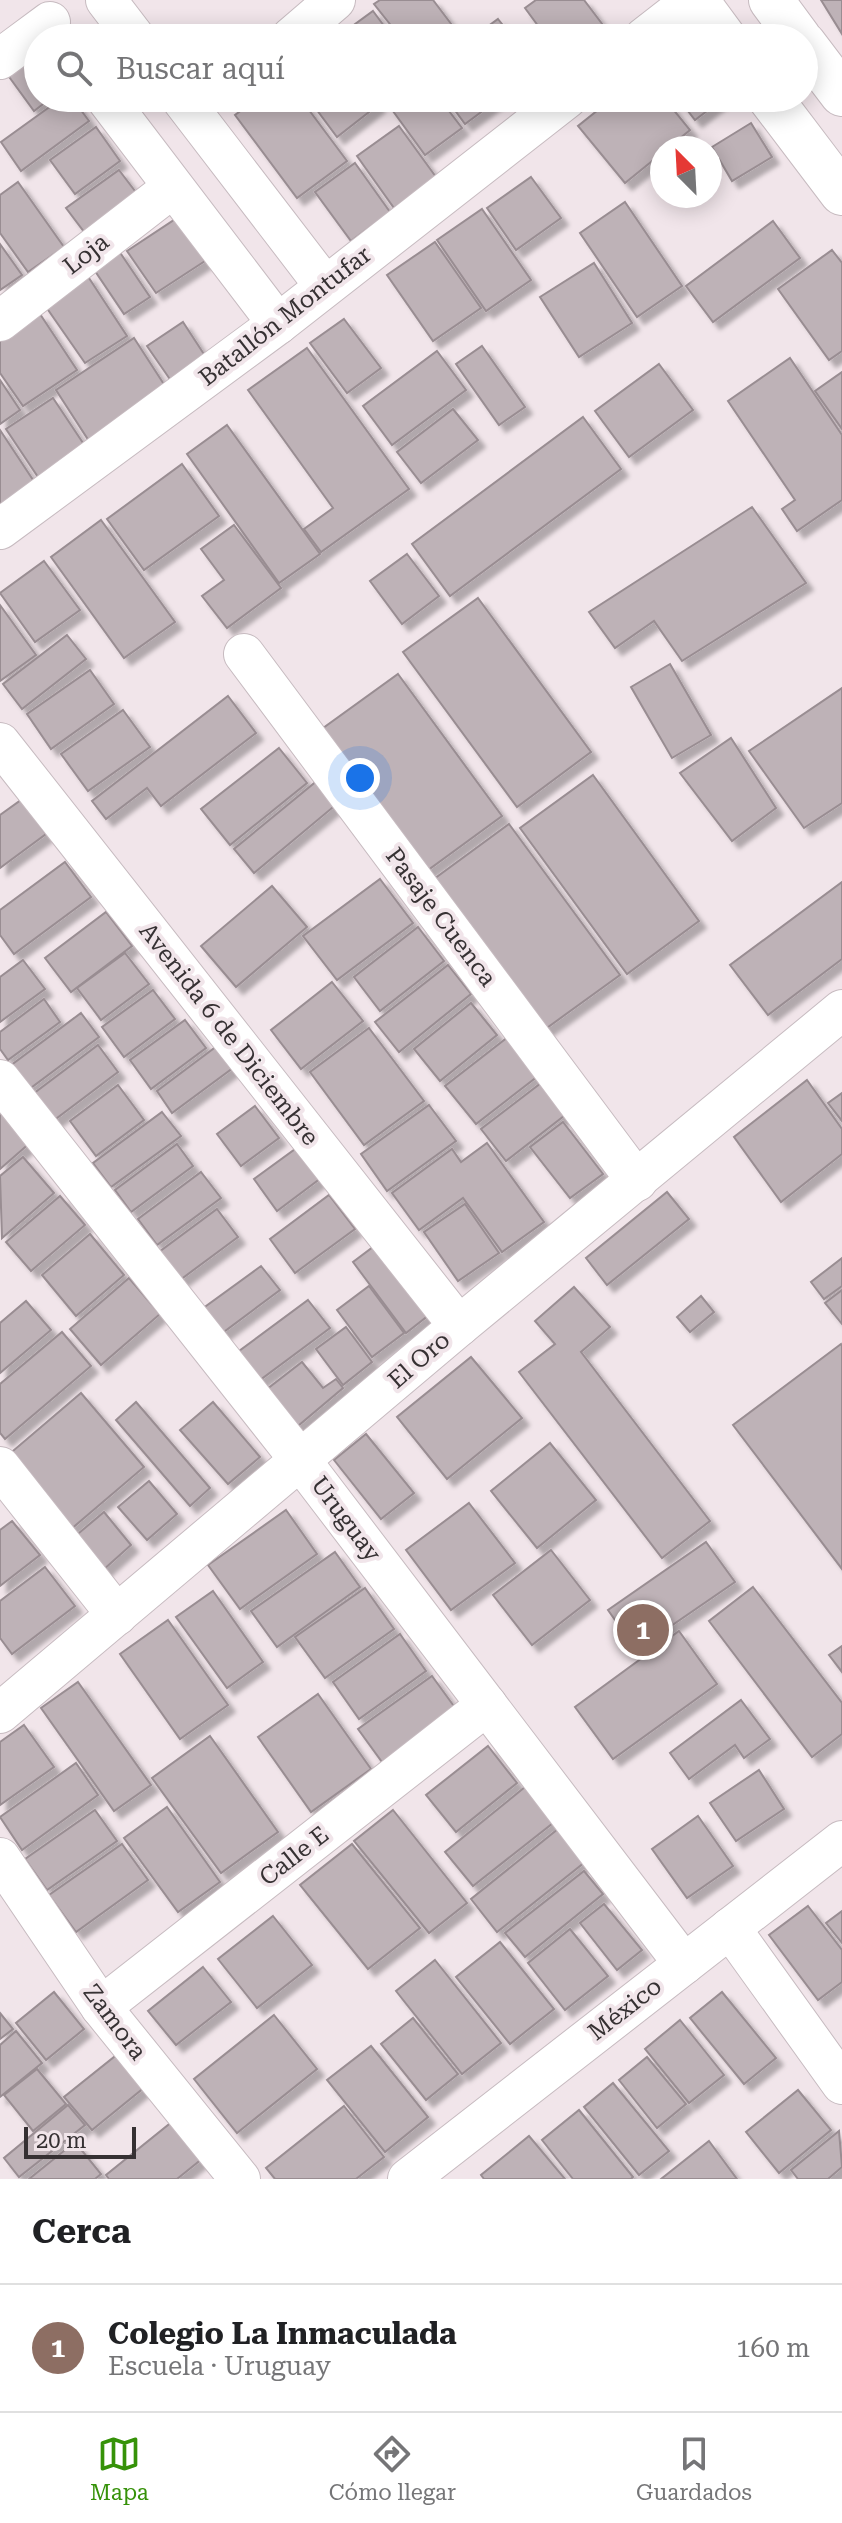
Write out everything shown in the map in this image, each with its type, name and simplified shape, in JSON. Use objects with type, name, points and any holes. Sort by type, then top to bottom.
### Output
[{"type":"street","points":[[106,0],[124,24]]},
{"type":"street","points":[[307,24],[335,0]]},
{"type":"street","points":[[662,24],[694,0],[713,24]]},
{"type":"street","points":[[771,0],[789,24]]},
{"type":"street","points":[[0,59],[24,40]]},
{"type":"street","points":[[818,62],[842,94]]},
{"type":"street","points":[[116,112],[278,324]]},
{"type":"street","points":[[205,112],[325,286]]},
{"type":"street","name":"Batallón Montufar","points":[[0,529],[278,324],[549,112]]},
{"type":"street","points":[[781,112],[842,193]]},
{"type":"street","name":"Loja","points":[[0,321],[172,188]]},
{"type":"street","name":"Pasaje Cuenca","points":[[244,654],[637,1181]]},
{"type":"street","name":"Avenida 6 de Diciembre","points":[[0,743],[459,1326]]},
{"type":"street","name":"El Oro","points":[[0,1713],[459,1326],[842,1010]]},
{"type":"street","name":"Uruguay","points":[[0,1080],[301,1461],[684,1964]]},
{"type":"street","points":[[0,1467],[117,1615]]},
{"type":"street","name":"Calle E","points":[[101,2007],[487,1705]]},
{"type":"street","name":"México","points":[[429,2172],[684,1964],[842,1841]]},
{"type":"street","name":"Zamora","points":[[0,1858],[101,2007],[240,2179]]},
{"type":"street","points":[[730,1928],[842,2084]]},
{"type":"building","points":[[380,0],[433,0],[451,24],[390,24],[374,4]]},
{"type":"building","points":[[536,0],[584,0],[602,24],[537,24],[525,8]]},
{"type":"building","points":[[821,0],[842,0],[842,34]]},
{"type":"building","points":[[373,11],[383,24],[355,24]]},
{"type":"building","points":[[24,61],[24,97],[7,74]]},
{"type":"building","points":[[43,112],[82,112],[89,121],[21,171],[1,142]]},
{"type":"building","points":[[239,112],[310,112],[347,161],[297,198],[235,115]]},
{"type":"building","points":[[318,112],[369,112],[337,137]]},
{"type":"building","points":[[394,112],[450,112],[462,128],[425,155]]},
{"type":"building","points":[[456,112],[481,112],[465,124]]},
{"type":"building","points":[[596,112],[675,112],[690,130],[683,136],[650,136],[650,163],[625,183],[578,126]]},
{"type":"building","points":[[689,112],[706,112],[695,120]]},
{"type":"building","points":[[751,123],[772,157],[732,181],[722,164],[722,141]]},
{"type":"building","points":[[399,126],[436,177],[394,208],[357,156]]},
{"type":"building","points":[[96,127],[120,161],[75,194],[50,160]]},
{"type":"building","points":[[355,163],[390,212],[351,241],[315,192]]},
{"type":"building","points":[[119,170],[138,195],[85,233],[66,208]]},
{"type":"building","points":[[531,177],[561,218],[516,250],[487,208]]},
{"type":"building","points":[[18,182],[64,247],[28,272],[0,233],[0,195]]},
{"type":"building","points":[[625,202],[682,286],[637,317],[580,233]]},
{"type":"building","points":[[482,209],[531,280],[486,311],[437,240]]},
{"type":"building","points":[[177,218],[205,261],[156,293],[127,251]]},
{"type":"building","points":[[773,221],[800,258],[713,322],[686,286]]},
{"type":"building","points":[[435,242],[481,308],[433,341],[387,275]]},
{"type":"building","points":[[0,244],[22,275],[0,290]]},
{"type":"building","points":[[832,250],[842,263],[842,351],[829,360],[778,289]]},
{"type":"building","points":[[119,251],[150,297],[124,314],[93,268]]},
{"type":"building","points":[[594,263],[632,323],[579,357],[540,297]]},
{"type":"building","points":[[87,275],[127,336],[85,363],[44,304]]},
{"type":"building","points":[[40,314],[77,370],[23,406],[0,373],[0,340]]},
{"type":"building","points":[[344,319],[381,368],[347,393],[310,343]]},
{"type":"building","points":[[183,322],[211,365],[176,388],[147,346]]},
{"type":"building","points":[[134,338],[167,389],[89,441],[56,390]]},
{"type":"building","points":[[482,346],[525,407],[499,425],[456,364]]},
{"type":"building","points":[[307,348],[409,489],[321,552],[304,529],[333,508],[248,390]]},
{"type":"building","points":[[437,351],[466,390],[392,445],[363,406]]},
{"type":"building","points":[[790,358],[842,435],[842,500],[797,531],[782,509],[795,500],[728,401]]},
{"type":"building","points":[[659,364],[693,410],[629,457],[595,411]]},
{"type":"building","points":[[842,372],[842,429],[815,391]]},
{"type":"building","points":[[0,380],[20,410],[0,424]]},
{"type":"building","points":[[53,398],[91,455],[44,486],[6,429]]},
{"type":"building","points":[[453,409],[478,440],[421,483],[397,452]]},
{"type":"building","points":[[583,417],[621,469],[450,596],[412,544]]},
{"type":"building","points":[[227,425],[320,554],[279,583],[187,454]]},
{"type":"building","points":[[0,430],[41,492],[0,519]]},
{"type":"building","points":[[182,464],[219,516],[144,570],[107,519]]},
{"type":"building","points":[[752,507],[806,583],[682,661],[654,621],[615,648],[589,612]]},
{"type":"building","points":[[101,520],[175,622],[124,658],[51,557]]},
{"type":"building","points":[[234,525],[281,588],[227,628],[202,596],[224,580],[201,549]]},
{"type":"building","points":[[407,554],[439,596],[402,624],[370,581]]},
{"type":"building","points":[[44,561],[80,610],[35,642],[0,593]]},
{"type":"building","points":[[478,598],[591,752],[517,807],[403,652]]},
{"type":"building","points":[[0,605],[36,655],[0,681]]},
{"type":"building","points":[[67,635],[86,659],[22,709],[3,684]]},
{"type":"building","points":[[670,664],[711,735],[672,758],[631,687]]},
{"type":"building","points":[[90,670],[114,704],[51,749],[27,714]]},
{"type":"building","points":[[398,674],[502,816],[424,873],[319,731]]},
{"type":"building","points":[[842,688],[842,803],[804,828],[749,751]]},
{"type":"building","points":[[228,696],[256,733],[161,806],[147,788],[106,819],[92,801]]},
{"type":"building","points":[[123,710],[150,747],[88,791],[61,754]]},
{"type":"building","points":[[731,738],[776,808],[732,841],[680,773]]},
{"type":"building","points":[[279,748],[307,783],[230,845],[201,809]]},
{"type":"building","points":[[593,775],[699,921],[627,974],[520,828]]},
{"type":"building","points":[[318,780],[338,803],[254,873],[234,849]]},
{"type":"building","points":[[21,800],[46,834],[0,868],[0,815]]},
{"type":"building","points":[[509,824],[620,975],[544,1030],[434,879]]},
{"type":"building","points":[[65,862],[91,897],[14,954],[0,935],[0,910]]},
{"type":"building","points":[[380,879],[413,923],[337,980],[303,936]]},
{"type":"building","points":[[842,882],[842,959],[768,1015],[730,965]]},
{"type":"building","points":[[272,886],[307,927],[236,987],[201,946]]},
{"type":"building","points":[[106,912],[132,946],[71,992],[45,958]]},
{"type":"building","points":[[418,927],[444,961],[380,1011],[354,977]]},
{"type":"building","points":[[125,953],[149,984],[101,1020],[77,988]]},
{"type":"building","points":[[23,960],[45,989],[0,1022],[0,977]]},
{"type":"building","points":[[448,965],[471,994],[399,1052],[375,1022]]},
{"type":"building","points":[[332,982],[363,1021],[301,1069],[271,1030]]},
{"type":"building","points":[[153,990],[175,1019],[124,1057],[102,1027]]},
{"type":"building","points":[[44,999],[60,1022],[8,1060],[0,1049],[0,1032]]},
{"type":"building","points":[[471,1003],[497,1035],[440,1081],[414,1049]]},
{"type":"building","points":[[81,1013],[99,1037],[28,1090],[10,1066]]},
{"type":"building","points":[[185,1020],[206,1048],[151,1089],[130,1060]]},
{"type":"building","points":[[369,1028],[424,1101],[364,1145],[310,1072]]},
{"type":"building","points":[[508,1037],[538,1076],[476,1124],[445,1086]]},
{"type":"building","points":[[225,1040],[241,1062],[172,1113],[157,1091]]},
{"type":"building","points":[[98,1045],[118,1072],[53,1121],[33,1094]]},
{"type":"building","points":[[545,1080],[569,1112],[506,1161],[481,1129]]},
{"type":"building","points":[[807,1080],[842,1129],[842,1154],[781,1202],[734,1137]]},
{"type":"building","points":[[118,1085],[144,1120],[96,1156],[70,1121]]},
{"type":"building","points":[[842,1093],[842,1121],[828,1103]]},
{"type":"building","points":[[429,1105],[456,1141],[387,1191],[361,1154]]},
{"type":"building","points":[[255,1106],[279,1138],[241,1166],[217,1134]]},
{"type":"building","points":[[4,1111],[31,1142],[0,1169],[0,1115]]},
{"type":"building","points":[[162,1112],[181,1136],[111,1187],[93,1163]]},
{"type":"building","points":[[563,1122],[603,1174],[570,1198],[530,1147]]},
{"type":"building","points":[[487,1143],[544,1222],[502,1252],[463,1198],[419,1230],[392,1193],[452,1149],[461,1162]]},
{"type":"building","points":[[177,1144],[193,1166],[131,1212],[115,1190]]},
{"type":"building","points":[[298,1147],[321,1178],[277,1211],[254,1179]]},
{"type":"building","points":[[23,1157],[54,1193],[2,1238],[0,1176]]},
{"type":"building","points":[[201,1172],[221,1198],[157,1245],[138,1219]]},
{"type":"building","points":[[667,1192],[689,1219],[607,1285],[586,1258]]},
{"type":"building","points":[[329,1195],[355,1229],[295,1273],[270,1239]]},
{"type":"building","points":[[60,1196],[85,1225],[31,1271],[6,1242]]},
{"type":"building","points":[[465,1204],[499,1253],[458,1281],[424,1232]]},
{"type":"building","points":[[217,1209],[238,1237],[180,1280],[159,1252]]},
{"type":"building","points":[[90,1234],[124,1275],[76,1316],[42,1275]]},
{"type":"building","points":[[381,1241],[434,1311],[406,1333],[353,1262]]},
{"type":"building","points":[[842,1258],[842,1286],[824,1299],[811,1282]]},
{"type":"building","points":[[261,1266],[280,1290],[221,1334],[202,1309]]},
{"type":"building","points":[[129,1278],[160,1314],[101,1365],[70,1329]]},
{"type":"building","points":[[369,1286],[404,1333],[372,1357],[337,1310]]},
{"type":"building","points":[[574,1287],[610,1327],[581,1352],[710,1521],[662,1558],[519,1372],[555,1344],[535,1321]]},
{"type":"building","points":[[842,1290],[842,1324],[825,1303]]},
{"type":"building","points":[[701,1296],[714,1312],[690,1332],[677,1317]]},
{"type":"building","points":[[308,1300],[330,1328],[256,1383],[235,1354]]},
{"type":"building","points":[[26,1301],[51,1330],[0,1373],[0,1323]]},
{"type":"building","points":[[346,1327],[372,1362],[343,1385],[316,1349]]},
{"type":"building","points":[[62,1332],[91,1366],[5,1439],[0,1433],[0,1384]]},
{"type":"building","points":[[842,1346],[842,1569],[733,1425]]},
{"type":"building","points":[[471,1357],[522,1418],[447,1479],[397,1417]]},
{"type":"building","points":[[302,1362],[323,1388],[336,1379],[343,1388],[292,1431],[262,1393]]},
{"type":"building","points":[[81,1393],[144,1467],[70,1530],[7,1456]]},
{"type":"building","points":[[136,1402],[210,1488],[190,1506],[116,1420]]},
{"type":"building","points":[[213,1402],[260,1457],[228,1484],[180,1430]]},
{"type":"building","points":[[366,1434],[414,1493],[381,1519],[334,1460]]},
{"type":"building","points":[[550,1443],[596,1500],[537,1548],[491,1491]]},
{"type":"building","points":[[149,1481],[177,1514],[147,1540],[118,1507]]},
{"type":"building","points":[[469,1503],[515,1563],[451,1610],[406,1550]]},
{"type":"building","points":[[286,1510],[317,1554],[240,1609],[208,1565]]},
{"type":"building","points":[[104,1512],[131,1545],[102,1571],[73,1538]]},
{"type":"building","points":[[12,1521],[40,1555],[0,1586],[0,1530]]},
{"type":"building","points":[[706,1542],[735,1582],[636,1650],[608,1610]]},
{"type":"building","points":[[551,1550],[590,1600],[532,1645],[493,1595]]},
{"type":"building","points":[[335,1552],[360,1587],[277,1647],[251,1611]]},
{"type":"building","points":[[45,1567],[75,1606],[12,1654],[0,1638],[0,1601]]},
{"type":"building","points":[[753,1587],[842,1703],[842,1734],[812,1757],[709,1621]]},
{"type":"building","points":[[365,1588],[394,1629],[325,1678],[295,1637]]},
{"type":"building","points":[[213,1591],[263,1662],[227,1688],[176,1617]]},
{"type":"building","points":[[168,1620],[228,1705],[180,1739],[120,1654]]},
{"type":"building","points":[[679,1631],[717,1684],[613,1759],[575,1707]]},
{"type":"building","points":[[400,1634],[426,1671],[359,1719],[333,1682]]},
{"type":"building","points":[[842,1646],[842,1672],[829,1655]]},
{"type":"building","points":[[432,1676],[456,1709],[382,1762],[358,1729]]},
{"type":"building","points":[[78,1682],[151,1785],[114,1811],[41,1708]]},
{"type":"building","points":[[318,1694],[371,1769],[311,1812],[258,1737]]},
{"type":"building","points":[[741,1700],[770,1739],[744,1758],[735,1745],[689,1779],[670,1753]]},
{"type":"building","points":[[24,1725],[54,1767],[0,1805],[0,1742]]},
{"type":"building","points":[[210,1736],[278,1832],[221,1873],[152,1778]]},
{"type":"building","points":[[488,1746],[517,1783],[456,1832],[426,1795]]},
{"type":"building","points":[[76,1763],[98,1795],[22,1850],[0,1817]]},
{"type":"building","points":[[759,1770],[784,1809],[736,1841],[710,1803]]},
{"type":"building","points":[[525,1787],[553,1823],[473,1886],[445,1852]]},
{"type":"building","points":[[167,1807],[220,1882],[178,1912],[124,1838]]},
{"type":"building","points":[[95,1810],[117,1841],[47,1890],[25,1859]]},
{"type":"building","points":[[393,1810],[467,1903],[429,1933],[354,1841]]},
{"type":"building","points":[[698,1816],[733,1866],[687,1898],[652,1849]]},
{"type":"building","points":[[558,1829],[585,1862],[497,1932],[471,1899]]},
{"type":"building","points":[[122,1844],[148,1880],[76,1932],[49,1895]]},
{"type":"building","points":[[352,1844],[420,1928],[368,1969],[300,1885]]},
{"type":"building","points":[[584,1871],[603,1894],[525,1957],[505,1933]]},
{"type":"building","points":[[604,1904],[642,1950],[617,1970],[580,1923]]},
{"type":"building","points":[[808,1906],[842,1950],[842,1982],[818,2000],[769,1935]]},
{"type":"building","points":[[842,1911],[842,1943],[826,1923]]},
{"type":"building","points":[[273,1916],[312,1965],[257,2008],[218,1959]]},
{"type":"building","points":[[570,1929],[608,1976],[565,2010],[528,1963]]},
{"type":"building","points":[[500,1942],[554,2009],[510,2044],[456,1977]]},
{"type":"building","points":[[435,1960],[501,2043],[462,2074],[396,1991]]},
{"type":"building","points":[[203,1967],[231,2002],[176,2045],[148,2011]]},
{"type":"building","points":[[54,1992],[84,2029],[46,2060],[16,2023]]},
{"type":"building","points":[[722,1992],[776,2058],[744,2084],[690,2018]]},
{"type":"building","points":[[0,2013],[13,2029],[0,2039]]},
{"type":"building","points":[[274,2015],[317,2069],[237,2133],[194,2079]]},
{"type":"building","points":[[413,2018],[458,2074],[426,2100],[381,2044]]},
{"type":"building","points":[[680,2020],[724,2075],[689,2103],[645,2049]]},
{"type":"building","points":[[16,2031],[42,2063],[0,2097],[0,2045]]},
{"type":"building","points":[[371,2046],[428,2117],[385,2152],[327,2080]]},
{"type":"building","points":[[124,2049],[151,2082],[92,2130],[64,2097]]},
{"type":"building","points":[[647,2057],[686,2104],[657,2128],[619,2080]]},
{"type":"building","points":[[37,2069],[66,2104],[33,2131],[4,2095]]},
{"type":"building","points":[[613,2083],[669,2151],[639,2175],[584,2107]]},
{"type":"building","points":[[798,2090],[831,2130],[779,2173],[746,2132]]},
{"type":"building","points":[[68,2105],[85,2125],[19,2177],[4,2158]]},
{"type":"building","points":[[344,2106],[384,2157],[356,2179],[275,2179],[266,2168]]},
{"type":"building","points":[[579,2110],[633,2177],[631,2179],[573,2179],[542,2140]]},
{"type":"building","points":[[173,2121],[203,2158],[177,2179],[109,2179],[106,2175]]},
{"type":"building","points":[[839,2131],[842,2167],[828,2179],[798,2179],[791,2170]]},
{"type":"building","points":[[529,2136],[565,2179],[484,2179],[481,2175]]},
{"type":"building","points":[[709,2141],[737,2179],[661,2179]]},
{"type":"building","points":[[75,2142],[101,2174],[95,2179],[29,2179]]},
{"type":"place","name":"Colegio La Inmaculada","points":[[643,1630]]}]
